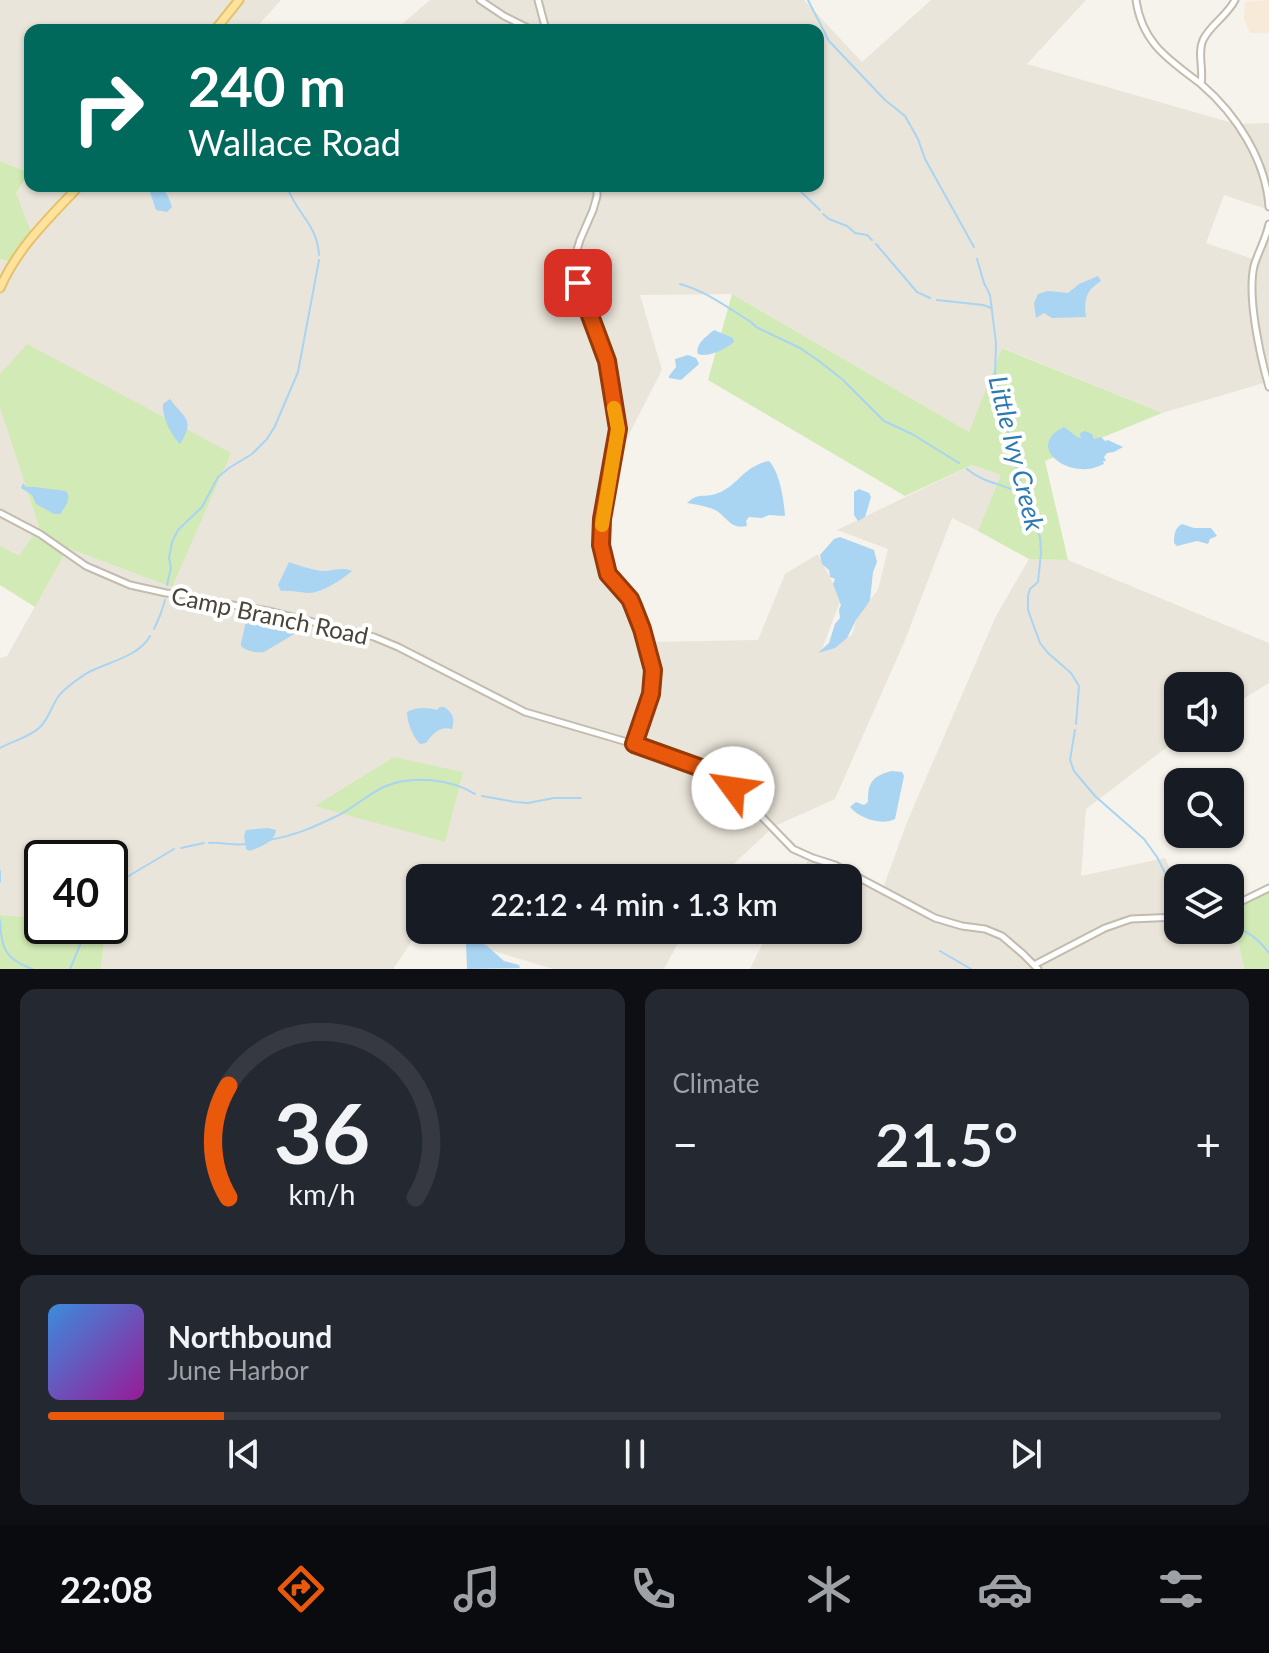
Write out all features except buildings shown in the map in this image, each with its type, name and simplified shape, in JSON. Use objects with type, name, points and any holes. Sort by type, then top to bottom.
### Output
[{"type":"main road","points":[[220,24],[239,0]]},
{"type":"main road","points":[[0,288],[22,248],[73,192]]},
{"type":"street","points":[[480,0],[520,24]]},
{"type":"street","points":[[538,0],[544,24]]},
{"type":"street","points":[[1136,0],[1149,39],[1166,58],[1213,95],[1235,121],[1266,179],[1269,207]]},
{"type":"street","points":[[1201,84],[1203,41],[1235,0]]},
{"type":"street","points":[[1194,79],[1203,75]]},
{"type":"street","points":[[597,192],[573,263],[607,361],[618,429],[602,519],[603,556],[608,574],[630,599],[653,670],[651,694],[634,744]]},
{"type":"street","points":[[1269,224],[1254,265],[1253,288],[1262,361],[1269,387]]},
{"type":"street","name":"Camp Branch Road","points":[[0,513],[40,534],[86,566],[130,585],[282,614],[374,637],[525,712],[634,744],[712,773],[730,784],[793,849],[835,865],[935,918],[1002,936],[1036,967]]},
{"type":"street","points":[[1244,900],[1269,888]]},
{"type":"street","points":[[1036,967],[1105,928],[1131,919],[1164,918]]},
{"type":"shaded area","points":[[0,0],[281,0],[259,24],[24,24],[24,171],[0,161]]},
{"type":"shaded area","points":[[430,0],[804,0],[862,62],[931,0],[1086,0],[1027,64],[1236,124],[1269,123],[1269,210],[1224,195],[1206,243],[1256,260],[1269,228],[1269,385],[1267,382],[1162,413],[1003,348],[969,432],[732,294],[640,295],[662,370],[623,446],[604,509],[602,555],[612,573],[632,595],[651,642],[758,640],[785,574],[818,554],[841,599],[821,652],[852,635],[858,614],[878,590],[888,549],[837,530],[972,465],[1002,475],[978,531],[952,518],[905,640],[835,799],[773,827],[734,864],[406,864],[406,944],[410,944],[393,969],[101,969],[104,944],[128,944],[128,840],[24,840],[24,917],[0,915],[0,658],[7,656],[68,548],[28,344],[0,374],[0,259],[10,262],[19,247],[16,193],[24,183],[24,192],[824,192],[824,24],[402,24]]},
{"type":"shaded area","points":[[1269,0],[1269,33],[1250,33],[1244,18],[1245,2]]},
{"type":"shaded area","points":[[0,408],[39,527],[19,557],[0,546]]},
{"type":"shaded area","points":[[1029,559],[1068,560],[1269,643],[1269,683],[1244,698],[1244,672],[1164,672],[1164,749],[1086,809],[1081,876],[1165,858],[1168,864],[1164,864],[1164,944],[1239,944],[1244,969],[750,969],[762,944],[862,944],[862,882],[882,891],[907,822],[996,616]]},
{"type":"shaded area","points":[[810,857],[825,864],[806,864]]},
{"type":"shaded area","points":[[470,944],[677,944],[664,969],[553,969]]},
{"type":"green space","points":[[0,161],[24,171],[24,182],[16,193],[31,232],[10,262],[0,259]]},
{"type":"green space","points":[[732,294],[969,432],[1002,348],[1162,413],[1045,461],[1068,560],[1029,559],[978,531],[1001,475],[972,465],[905,496],[708,380]]},
{"type":"green space","points":[[27,344],[231,453],[172,587],[68,548],[35,607],[0,585],[0,546],[19,556],[39,527],[0,408],[0,374]]},
{"type":"green space","points":[[394,757],[463,772],[445,842],[315,806]]},
{"type":"green space","points":[[1269,888],[1269,969],[1244,969],[1239,944],[1244,944],[1244,901]]},
{"type":"green space","points":[[0,915],[24,917],[24,944],[104,944],[101,969],[0,969]]},
{"type":"water","points":[[150,192],[165,192],[172,207],[167,212],[156,210]]},
{"type":"water","points":[[1098,276],[1101,281],[1087,297],[1086,317],[1052,318],[1044,313],[1036,318],[1034,303],[1038,294],[1048,291],[1068,293],[1079,284]]},
{"type":"water","points":[[714,330],[733,338],[734,342],[716,352],[698,354],[700,344]]},
{"type":"water","points":[[688,355],[696,358],[699,364],[681,380],[669,378],[676,367],[675,359]]},
{"type":"water","points":[[170,399],[186,418],[187,429],[180,444],[170,431],[164,414],[163,404]]},
{"type":"water","points":[[1064,427],[1077,437],[1081,438],[1080,433],[1085,431],[1092,434],[1094,439],[1101,437],[1123,447],[1107,453],[1104,464],[1088,469],[1072,468],[1056,459],[1048,447],[1054,433]]},
{"type":"water","points":[[769,461],[779,479],[785,516],[749,517],[747,526],[741,527],[713,509],[687,503],[695,497],[725,490],[753,467]]},
{"type":"water","points":[[23,483],[26,487],[66,491],[67,503],[60,514],[54,514],[36,504],[32,495],[21,488]]},
{"type":"water","points":[[859,489],[871,497],[865,517],[858,521],[854,515],[854,492]]},
{"type":"water","points":[[1182,524],[1211,528],[1217,536],[1210,539],[1208,544],[1197,541],[1177,546],[1174,543],[1175,532]]},
{"type":"water","points":[[840,537],[874,550],[877,562],[870,600],[847,638],[835,648],[818,653],[829,643],[840,618],[841,605],[833,584],[835,579],[830,577],[820,555],[834,539]]},
{"type":"water","points":[[289,562],[321,571],[352,571],[315,592],[281,591],[278,585]]},
{"type":"water","points":[[248,613],[296,633],[264,652],[246,649],[241,643]]},
{"type":"water","points":[[440,707],[451,714],[452,729],[440,730],[426,743],[420,744],[411,729],[407,712],[422,708],[437,710]]},
{"type":"water","points":[[891,771],[902,772],[904,776],[895,819],[883,822],[871,820],[850,807],[856,802],[864,805],[868,802],[872,782]]},
{"type":"water","points":[[246,830],[276,830],[270,841],[250,851],[246,849]]},
{"type":"water","points":[[466,944],[486,945],[504,961],[520,968],[467,969]]},
{"type":"waterway","name":"Little Ivy Creek","points":[[808,0],[820,24]]},
{"type":"waterway","name":"Little Ivy Creek","points":[[824,31],[829,41],[885,100],[905,116],[974,247]]},
{"type":"waterway","points":[[289,192],[310,226],[319,255]]},
{"type":"waterway","points":[[801,192],[820,210]]},
{"type":"waterway","points":[[823,214],[872,240]]},
{"type":"waterway","points":[[876,244],[917,292],[930,298]]},
{"type":"waterway","name":"Little Ivy Creek","points":[[977,259],[990,295],[996,343],[995,375],[1029,513],[1040,537],[1038,582],[1030,589],[1028,610],[1040,643],[1071,673],[1079,686],[1076,724]]},
{"type":"waterway","points":[[167,585],[172,542],[178,530],[202,507],[218,477],[252,454],[275,426],[298,372],[319,260]]},
{"type":"waterway","points":[[680,284],[708,295],[756,327],[800,348],[842,379],[884,421],[959,463]]},
{"type":"waterway","points":[[937,300],[991,308]]},
{"type":"waterway","points":[[967,469],[1025,497]]},
{"type":"waterway","points":[[154,629],[165,600]]},
{"type":"waterway","points":[[0,748],[39,728],[58,697],[71,684],[87,673],[131,654],[150,636]]},
{"type":"waterway","name":"Little Ivy Creek","points":[[1075,730],[1070,760],[1074,771],[1095,796],[1144,839],[1164,871]]},
{"type":"waterway","points":[[269,840],[321,823],[345,812],[380,789],[408,780],[443,782],[475,794]]},
{"type":"waterway","points":[[482,796],[528,803],[554,798],[581,798]]},
{"type":"waterway","points":[[181,848],[204,843]]},
{"type":"waterway","points":[[209,843],[247,844]]},
{"type":"waterway","points":[[128,876],[174,849]]},
{"type":"waterway","points":[[0,871],[0,882]]},
{"type":"waterway","points":[[0,920],[6,951],[16,961],[32,969]]},
{"type":"waterway","name":"Little Ivy Creek","points":[[1244,931],[1269,953]]},
{"type":"waterway","points":[[70,969],[80,944]]},
{"type":"waterway","points":[[940,951],[971,969]]},
{"type":"slow traffic","points":[[602,525],[618,429],[614,408]]},
{"type":"route","points":[[578,283],[607,361],[618,429],[602,519],[601,545],[605,566],[613,582],[630,599],[653,670],[654,683],[634,744],[701,768],[733,788]]}]
